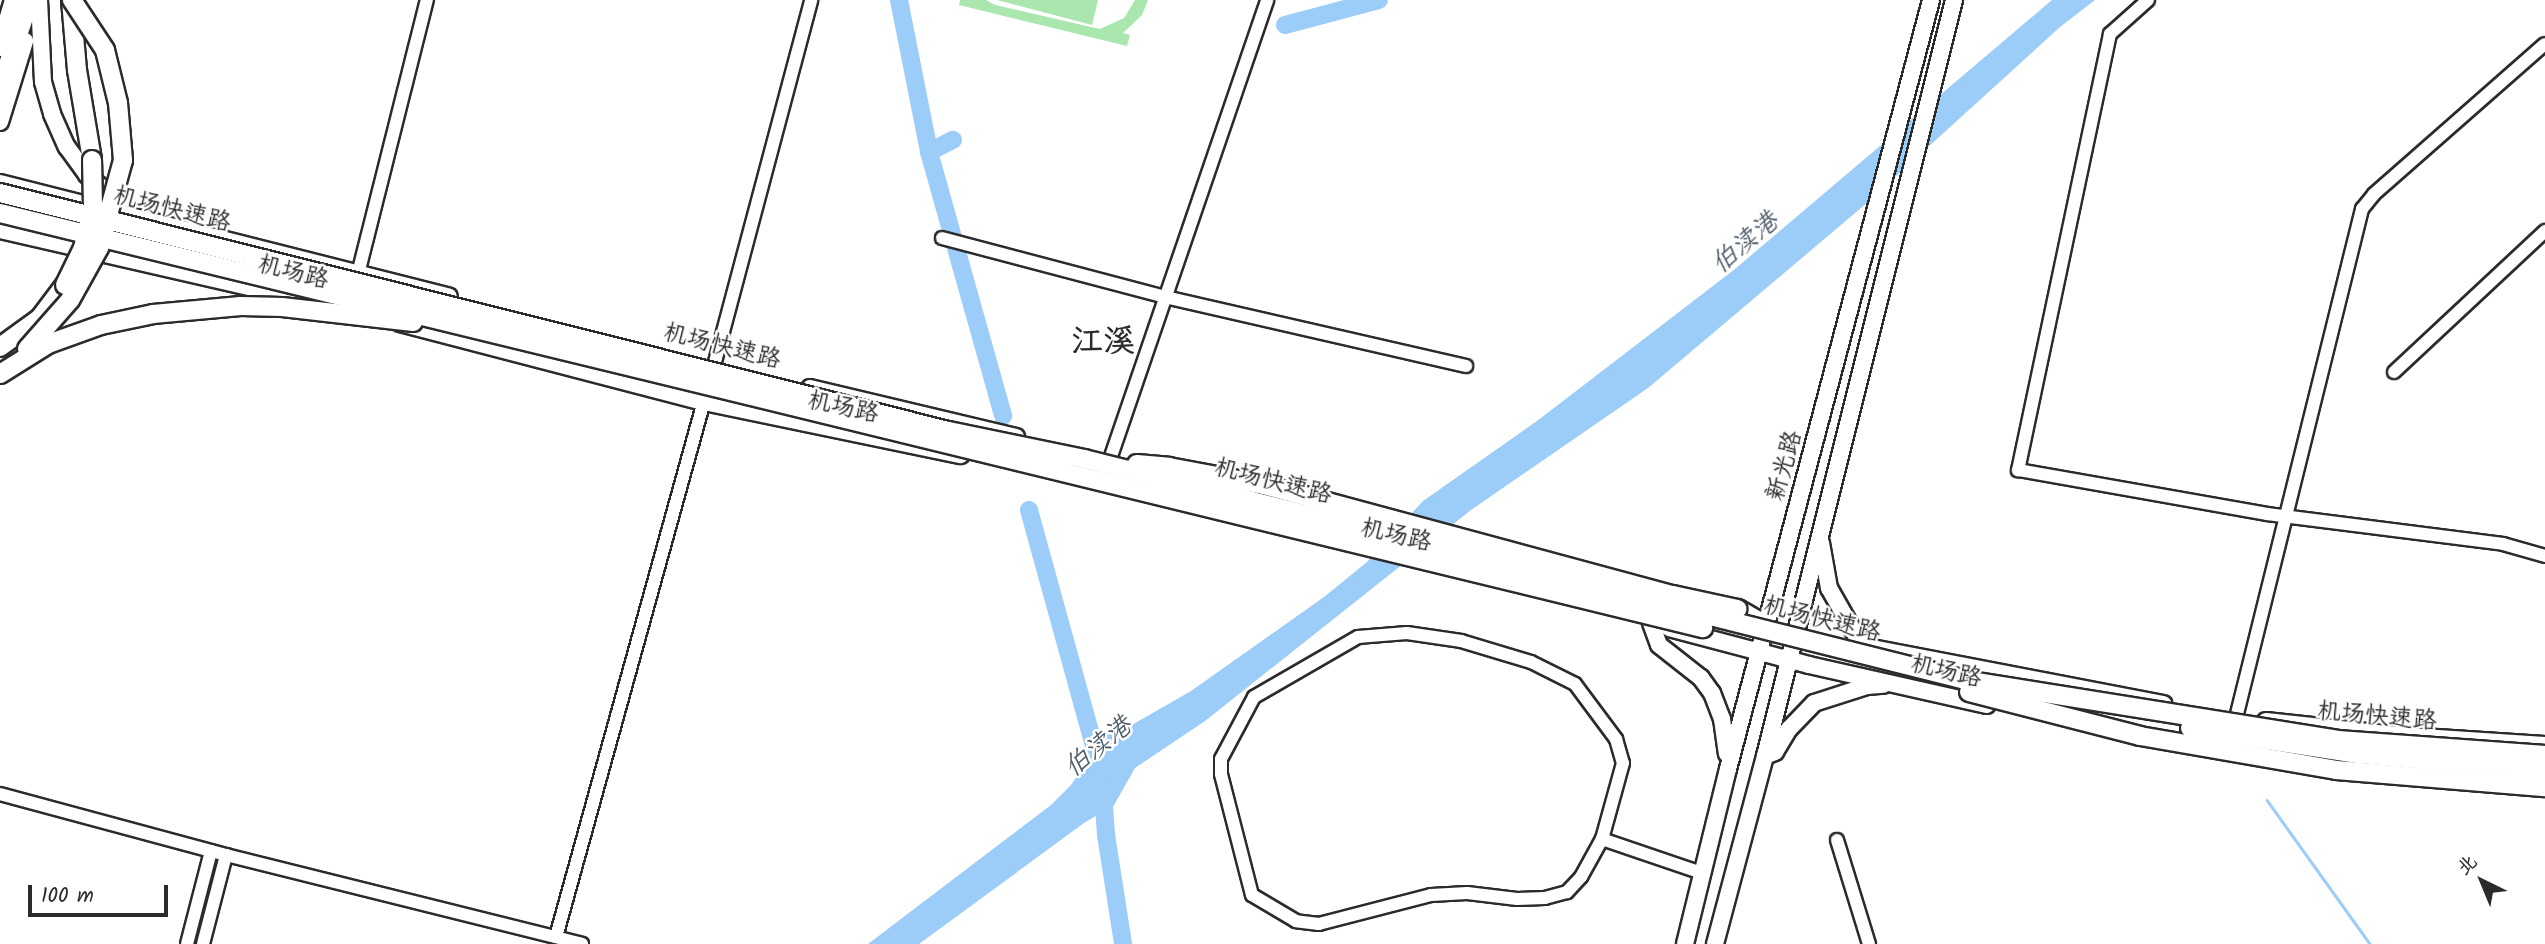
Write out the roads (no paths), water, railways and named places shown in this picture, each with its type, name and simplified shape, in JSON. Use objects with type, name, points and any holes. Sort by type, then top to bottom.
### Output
[{"type":"highway","points":[[0,47],[14,0]]},
{"type":"highway","points":[[0,88],[30,0]]},
{"type":"highway","points":[[0,347],[40,318],[65,285],[83,248],[93,206],[92,160],[77,69],[71,0]]},
{"type":"highway","points":[[0,373],[38,340],[70,300],[99,248],[123,160],[118,103],[105,50],[71,0]]},
{"type":"highway","name":"机场快速路","points":[[6,193],[948,431],[1084,459],[1970,681],[2338,740],[2545,755]]},
{"type":"highway","name":"机场快速路","points":[[0,212],[1969,692],[2358,754],[2545,770]]},
{"type":"highway","points":[[0,373],[48,344],[101,325],[153,314],[241,306],[282,307],[392,321],[454,324]]},
{"type":"highway","points":[[1084,459],[1169,467],[1264,485],[1673,595],[1738,609],[1767,626]]},
{"type":"highway","points":[[1969,692],[2140,736],[2336,770],[2545,787]]},
{"type":"main road","points":[[0,122],[38,0]]},
{"type":"main road","points":[[38,0],[43,82],[52,114],[67,147],[87,175],[139,216]]},
{"type":"main road","name":"新光路","points":[[1685,944],[1728,769],[1825,411],[1872,219],[1931,0]]},
{"type":"main road","name":"新光路","points":[[1715,944],[1765,756],[1929,90],[1954,0]]},
{"type":"main road","name":"机场路","points":[[0,183],[139,216],[714,365],[1110,459],[1179,472],[1795,633],[2236,718],[2407,736],[2545,745]]},
{"type":"main road","name":"机场路","points":[[0,230],[349,310],[704,402],[1101,485],[1788,660],[2001,709],[2350,760],[2545,778]]},
{"type":"main road","points":[[1790,533],[1803,548],[1812,546],[1820,537]]},
{"type":"main road","points":[[1820,537],[1829,588],[1862,646]]},
{"type":"main road","points":[[1651,624],[1659,645],[1701,678],[1712,694],[1726,736],[1728,769]]},
{"type":"main road","points":[[1765,756],[1775,752],[1789,729],[1814,703],[1867,686],[1897,684]]},
{"type":"street","points":[[349,310],[427,0]]},
{"type":"street","points":[[556,937],[704,402],[811,0]]},
{"type":"street","points":[[1101,485],[1267,0]]},
{"type":"street","points":[[2148,0],[2110,34],[2018,470],[2285,516],[2503,544],[2545,556]]},
{"type":"street","points":[[2230,743],[2362,209],[2374,194],[2545,44]]},
{"type":"street","points":[[2394,372],[2545,231]]},
{"type":"street","points":[[942,238],[1165,298],[1466,366]]},
{"type":"street","points":[[1407,633],[1461,641],[1531,662],[1575,684],[1616,739],[1623,763],[1602,839],[1581,877],[1567,892],[1526,899],[1466,893],[1430,895],[1318,924],[1296,921],[1252,895],[1221,774],[1221,759],[1254,697],[1358,637],[1407,633]]},
{"type":"street","points":[[0,794],[226,855],[582,944]]},
{"type":"street","points":[[1602,839],[1702,873]]},
{"type":"street","points":[[1837,839],[1869,944]]},
{"type":"street","points":[[187,944],[211,851]]},
{"type":"street","points":[[204,944],[226,855]]},
{"type":"water","name":"伯渎港","points":[[2052,0],[2095,0],[2060,27],[1861,208],[1648,388],[1471,510],[1205,721],[1135,768],[1114,805],[1084,823],[919,944],[868,944],[1051,805],[1071,785],[1108,729],[1130,726],[1191,691],[1324,597],[1367,562],[1423,501],[1537,421],[1735,269]]},
{"type":"waterway","points":[[899,0],[929,152],[1003,416]]},
{"type":"waterway","points":[[1285,25],[1379,0]]},
{"type":"waterway","points":[[929,152],[953,140]]},
{"type":"waterway","name":"伯渎港","points":[[1029,510],[1102,775],[1106,835],[1123,944]]},
{"type":"waterway","points":[[2267,800],[2370,944]]},
{"type":"district","name":"江溪","points":[[1103,343]]}]
